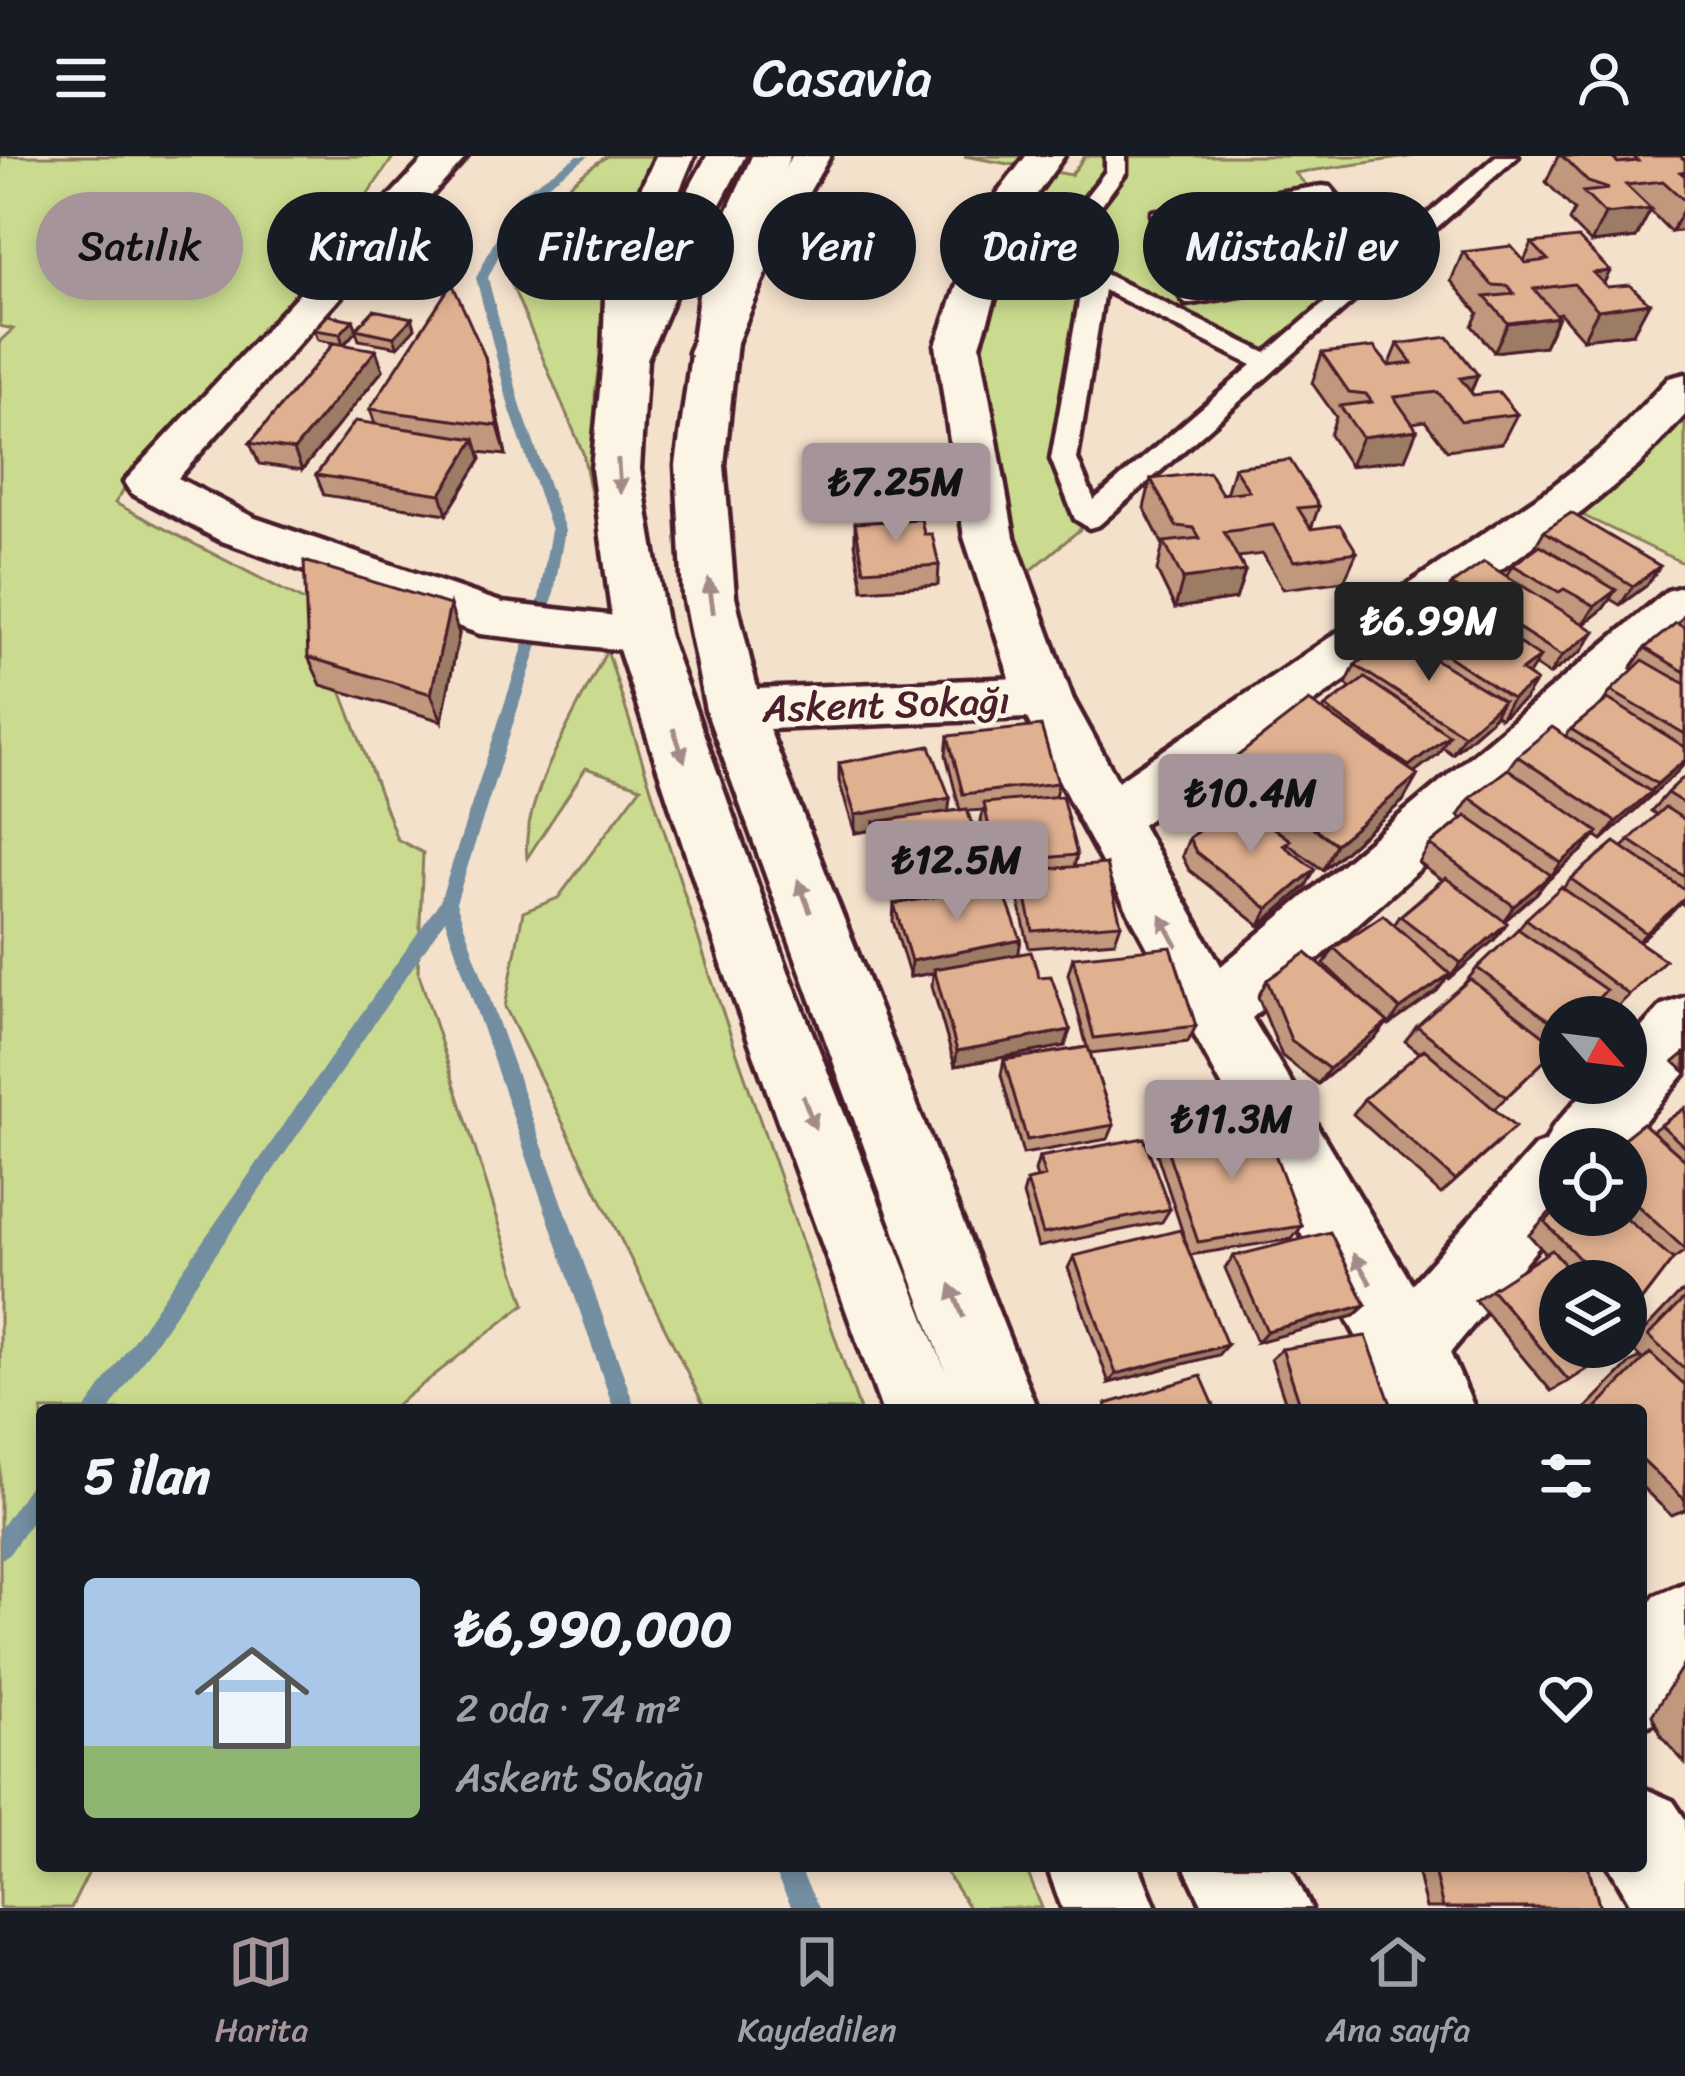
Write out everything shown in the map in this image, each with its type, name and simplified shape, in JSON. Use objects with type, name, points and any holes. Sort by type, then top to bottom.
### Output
[{"type":"main road","points":[[448,156],[148,482],[236,529],[506,621],[640,634]]},
{"type":"main road","points":[[675,156],[627,265],[616,469],[640,634],[756,971],[919,1404]]},
{"type":"main road","points":[[625,359],[662,276],[726,156]]},
{"type":"main road","points":[[771,156],[724,266],[711,352],[700,466],[709,596],[734,710],[996,1404]]},
{"type":"main road","points":[[711,352],[757,247],[811,156]]},
{"type":"main road","points":[[1044,697],[989,537],[958,345],[1002,214],[1045,156]]},
{"type":"main road","points":[[1108,818],[1566,500],[1621,456],[1685,388]]},
{"type":"main road","points":[[1213,1012],[1685,604]]},
{"type":"main road","name":"Askent Sokağı","points":[[734,710],[1044,697],[1213,1012],[1422,1378]]},
{"type":"main road","points":[[1595,1128],[1685,1024]]},
{"type":"main road","points":[[1422,1378],[1539,1201]]},
{"type":"main road","points":[[1647,1677],[1685,1626]]},
{"type":"main road","points":[[1647,1843],[1685,1906]]},
{"type":"main road","points":[[1095,1872],[1108,1908]]},
{"type":"main road","points":[[1235,1872],[1264,1908]]},
{"type":"lane","points":[[1101,192],[1116,172],[1116,156]]},
{"type":"lane","points":[[1440,215],[1508,156]]},
{"type":"lane","points":[[1119,288],[1268,364]]},
{"type":"lane","points":[[1091,300],[1064,459],[1089,520],[1342,300]]},
{"type":"green space","points":[[0,156],[394,156],[369,192],[267,192],[267,300],[295,300],[144,461],[115,503],[308,603],[397,839],[423,853],[418,971],[525,1304],[398,1404],[36,1404],[36,1872],[89,1872],[71,1908],[0,1908],[0,341],[13,329],[0,326]]},
{"type":"green space","points":[[607,156],[657,156],[640,192],[561,192]]},
{"type":"green space","points":[[964,156],[1051,156],[1044,170],[1071,175],[1085,156],[1414,156],[1295,173],[1311,190],[1300,192],[1143,192],[1143,298],[1119,287],[1119,192],[1031,192],[1042,170]]},
{"type":"green space","points":[[518,300],[608,300],[595,394],[595,514],[583,453]]},
{"type":"green space","points":[[980,300],[1092,300],[1064,459],[1090,521],[1003,594],[958,345]]},
{"type":"green space","points":[[1148,300],[1336,300],[1264,354]]},
{"type":"green space","points":[[1685,401],[1685,564],[1561,505]]},
{"type":"green space","points":[[607,650],[711,978],[858,1404],[703,1404],[505,1007],[523,912],[558,898],[641,787],[586,768],[527,858],[533,808],[568,724]]},
{"type":"green space","points":[[946,1872],[1027,1872],[1042,1908],[969,1908]]},
{"type":"building","points":[[1562,156],[1610,156],[1618,163],[1638,161],[1633,156],[1680,156],[1685,160],[1685,171],[1680,172],[1685,176],[1685,201],[1663,181],[1626,185],[1651,209],[1605,214],[1583,192],[1609,189],[1588,182]]},
{"type":"building","points":[[1578,238],[1610,271],[1593,273],[1607,287],[1630,285],[1649,303],[1598,310],[1574,284],[1534,289],[1558,317],[1508,323],[1485,297],[1514,294],[1508,286],[1492,285],[1463,252],[1511,246],[1526,263],[1548,260],[1532,243]]},
{"type":"building","points":[[441,300],[460,300],[485,357],[498,426],[370,409]]},
{"type":"building","points":[[374,310],[412,318],[394,337],[356,329]]},
{"type":"building","points":[[328,315],[353,320],[340,334],[314,330]]},
{"type":"building","points":[[1448,337],[1478,375],[1460,378],[1473,395],[1499,392],[1517,414],[1461,421],[1438,392],[1394,397],[1417,430],[1362,437],[1340,406],[1372,402],[1366,394],[1349,392],[1322,353],[1374,347],[1389,366],[1412,363],[1398,344]]},
{"type":"building","points":[[334,343],[376,350],[294,450],[250,443]]},
{"type":"building","points":[[355,421],[475,439],[441,494],[316,475]]},
{"type":"building","points":[[1290,460],[1319,506],[1298,508],[1311,529],[1340,525],[1357,552],[1294,561],[1273,525],[1224,532],[1245,571],[1183,579],[1164,542],[1200,538],[1194,528],[1176,526],[1151,479],[1209,472],[1222,494],[1249,491],[1234,467]]},
{"type":"building","points":[[1571,513],[1660,566],[1633,586],[1544,531]]},
{"type":"building","points":[[921,519],[924,534],[932,534],[939,565],[864,570],[855,523]]},
{"type":"building","points":[[1540,545],[1616,590],[1595,606],[1513,565]]},
{"type":"building","points":[[304,561],[450,605],[431,694],[308,657]]},
{"type":"building","points":[[1484,562],[1595,631],[1562,656],[1451,585]]},
{"type":"building","points":[[1446,596],[1540,657],[1521,671],[1536,681],[1512,699],[1402,625]]},
{"type":"building","points":[[1676,623],[1685,628],[1685,672],[1645,648]]},
{"type":"building","points":[[1394,634],[1503,701],[1464,735],[1355,665]]},
{"type":"building","points":[[1643,660],[1685,684],[1685,734],[1611,691]]},
{"type":"building","points":[[1365,678],[1449,735],[1409,766],[1325,707]]},
{"type":"building","points":[[1608,699],[1685,747],[1685,760],[1657,784],[1571,729]]},
{"type":"building","points":[[1309,701],[1418,775],[1336,844],[1226,765]]},
{"type":"building","points":[[1041,726],[1058,783],[963,794],[948,736]]},
{"type":"building","points":[[1552,727],[1651,792],[1616,822],[1517,756]]},
{"type":"building","points":[[930,746],[950,798],[855,815],[839,763]]},
{"type":"building","points":[[1508,769],[1598,832],[1561,863],[1470,798]]},
{"type":"building","points":[[1685,776],[1685,804],[1667,793]]},
{"type":"building","points":[[1062,796],[1077,855],[996,862],[984,803]]},
{"type":"building","points":[[1229,807],[1250,823],[1258,817],[1290,840],[1283,845],[1315,869],[1268,909],[1196,852],[1189,838]]},
{"type":"building","points":[[1665,807],[1685,820],[1685,877],[1629,840]]},
{"type":"building","points":[[967,809],[984,863],[912,874],[910,865],[886,869],[874,822]]},
{"type":"building","points":[[1466,816],[1551,875],[1514,906],[1430,845]]},
{"type":"building","points":[[1615,842],[1685,890],[1685,898],[1646,933],[1571,879]]},
{"type":"building","points":[[1106,864],[1121,924],[1033,931],[1020,871]]},
{"type":"building","points":[[1446,878],[1507,923],[1461,963],[1400,916]]},
{"type":"building","points":[[1001,885],[1021,940],[911,961],[894,904]]},
{"type":"building","points":[[1561,887],[1665,960],[1629,995],[1526,919]]},
{"type":"building","points":[[1383,915],[1450,974],[1400,1009],[1334,948]]},
{"type":"building","points":[[1518,929],[1606,990],[1600,996],[1539,996],[1539,1013],[1477,968]]},
{"type":"building","points":[[1171,947],[1196,1026],[1094,1038],[1073,957]]},
{"type":"building","points":[[1031,952],[1039,977],[1051,976],[1070,1030],[957,1051],[934,969]]},
{"type":"building","points":[[1306,953],[1388,1022],[1329,1069],[1291,1040],[1267,980]]},
{"type":"building","points":[[1470,979],[1539,1032],[1539,1066],[1506,1097],[1417,1026]]},
{"type":"building","points":[[1088,1047],[1114,1125],[1027,1140],[1004,1060]]},
{"type":"building","points":[[1424,1049],[1515,1127],[1455,1180],[1364,1099]]},
{"type":"building","points":[[1685,1108],[1685,1147],[1661,1125]]},
{"type":"building","points":[[1263,1122],[1302,1226],[1198,1242],[1163,1137]]},
{"type":"building","points":[[1643,1123],[1685,1160],[1685,1249],[1647,1214],[1647,1128],[1637,1128]]},
{"type":"building","points":[[1144,1138],[1170,1209],[1043,1234],[1027,1181],[1045,1177],[1039,1157]]},
{"type":"building","points":[[1180,1230],[1227,1345],[1116,1374],[1074,1256]]},
{"type":"building","points":[[1330,1232],[1366,1305],[1267,1331],[1234,1256]]},
{"type":"building","points":[[1558,1236],[1646,1236],[1673,1259],[1647,1293],[1647,1260],[1580,1260]]},
{"type":"building","points":[[1552,1250],[1561,1260],[1539,1260],[1539,1346],[1491,1289]]},
{"type":"building","points":[[1685,1298],[1685,1369],[1648,1336]]},
{"type":"building","points":[[1366,1336],[1391,1404],[1300,1404],[1282,1349]]},
{"type":"building","points":[[1650,1353],[1685,1385],[1685,1500],[1647,1464],[1647,1404],[1600,1404],[1635,1368],[1647,1368]]},
{"type":"building","points":[[1558,1368],[1589,1368],[1569,1381]]},
{"type":"building","points":[[1201,1376],[1213,1404],[1106,1404]]},
{"type":"building","points":[[1434,1872],[1590,1872],[1600,1908],[1443,1908]]},
{"type":"waterway","points":[[448,903],[546,598],[558,530],[515,407],[482,278],[521,198],[584,156]]},
{"type":"waterway","points":[[100,1404],[448,903]]},
{"type":"waterway","points":[[448,903],[623,1404]]},
{"type":"waterway","points":[[0,1548],[36,1496]]},
{"type":"waterway","points":[[787,1872],[806,1908]]}]
